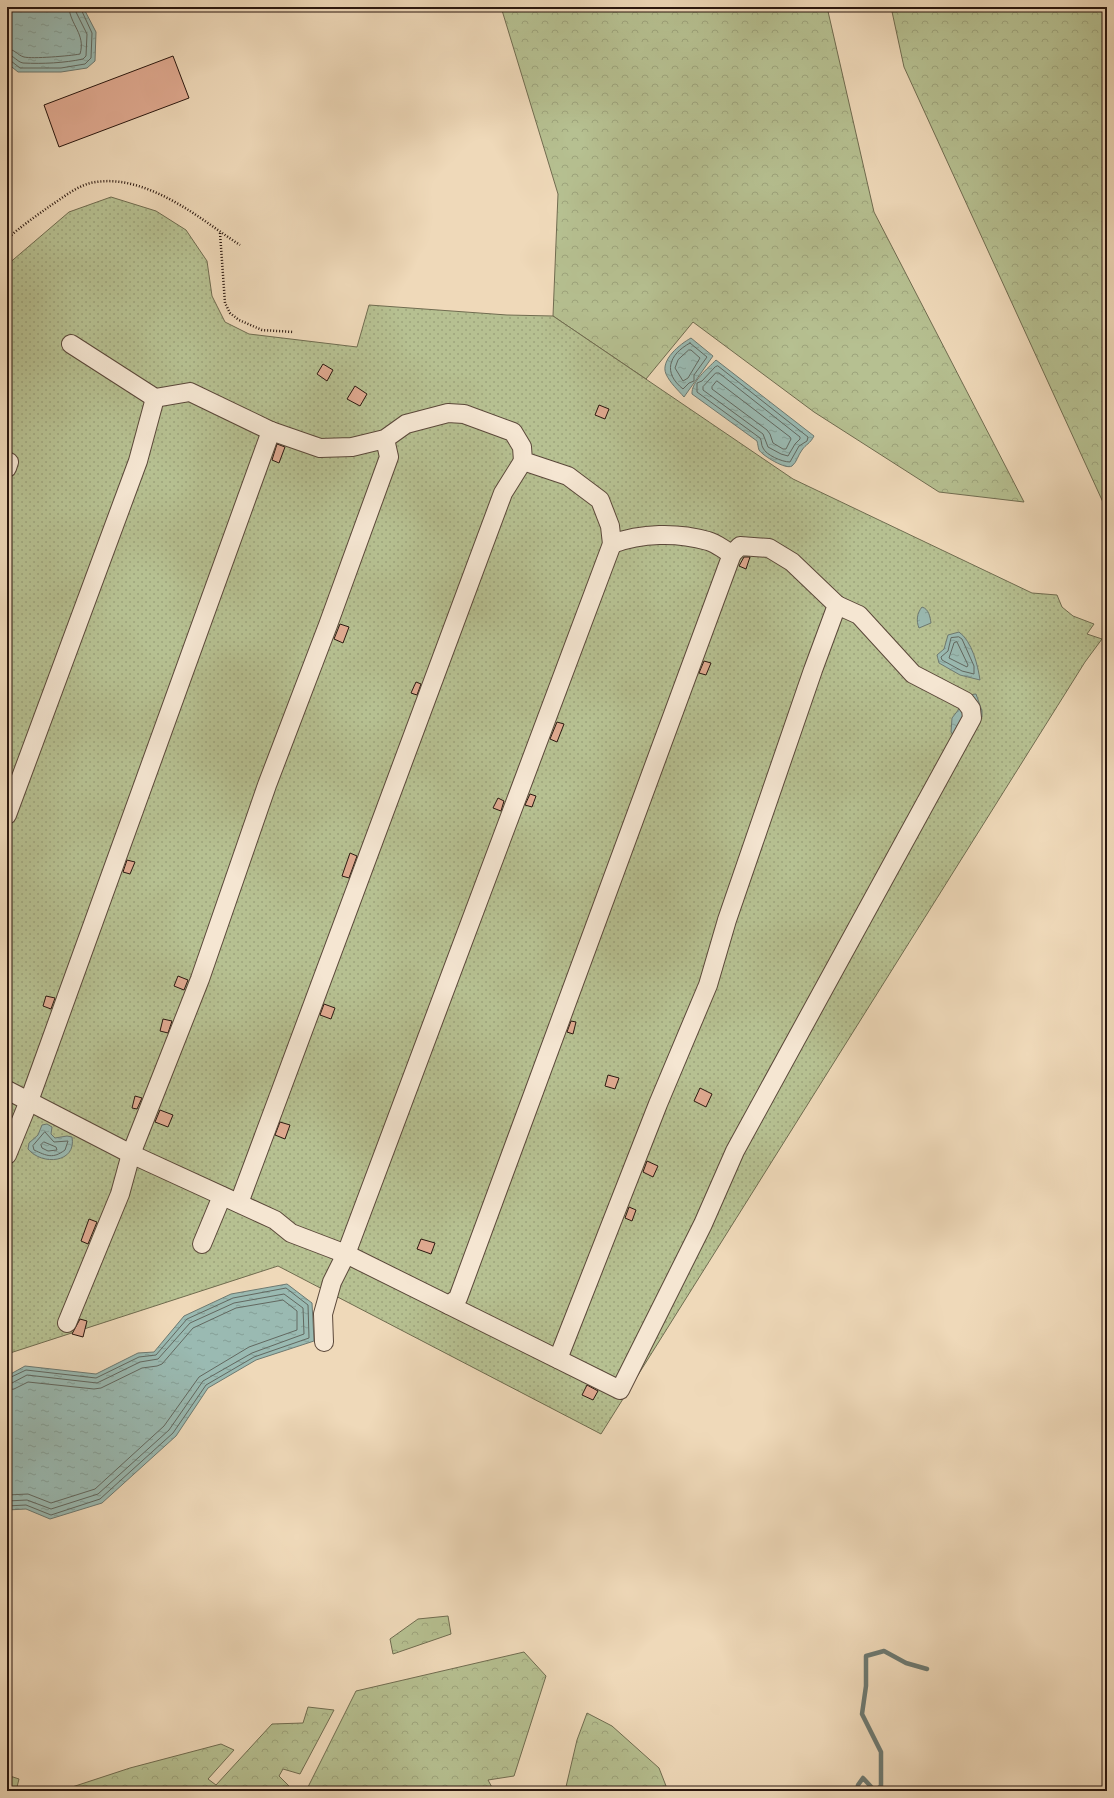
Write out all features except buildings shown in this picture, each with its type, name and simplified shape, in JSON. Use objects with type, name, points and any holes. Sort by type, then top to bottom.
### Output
[{"type":"lane","points":[[71,344],[155,398],[190,392],[271,431],[320,448],[352,447],[385,439],[406,424],[448,413],[464,414],[513,432],[522,447],[523,461],[503,493],[239,1203]]},
{"type":"lane","points":[[7,815],[138,461],[155,398]]},
{"type":"lane","points":[[7,1155],[29,1101],[271,431]]},
{"type":"lane","points":[[66,1322],[120,1194],[131,1154],[200,979],[267,785],[328,626],[389,457],[385,439]]},
{"type":"lane","points":[[324,1342],[323,1314],[332,1282],[346,1254],[612,544],[610,526],[600,500],[568,476],[523,461]]},
{"type":"lane","points":[[612,544],[628,538],[682,535],[709,541],[732,554]]},
{"type":"lane","points":[[7,1090],[131,1154],[275,1220],[290,1233],[346,1254],[620,1390],[703,1224],[735,1151],[972,718],[971,709],[965,701],[913,674],[859,615],[837,605],[792,562],[768,548],[740,546],[732,554],[461,1291],[458,1298],[449,1305]]},
{"type":"lane","points":[[558,1359],[658,1104],[708,985],[730,912],[813,670],[837,605]]},
{"type":"lane","points":[[202,1244],[222,1196]]},
{"type":"path","points":[[7,240],[42,212],[74,190],[95,182],[120,182],[145,188],[165,197],[191,211],[220,233],[240,245]]},
{"type":"path","points":[[220,233],[225,302],[230,313],[239,320],[262,330],[294,332]]},
{"type":"green space","points":[[501,7],[827,7],[874,212],[1024,502],[939,492],[814,412],[693,322],[646,379],[553,316],[558,194]]},
{"type":"green space","points":[[891,7],[1107,7],[1107,511],[904,67]]},
{"type":"green space","points":[[111,197],[156,211],[186,230],[207,261],[212,296],[225,322],[249,334],[357,347],[369,305],[507,315],[553,316],[793,479],[1032,593],[1057,595],[1062,607],[1073,616],[1094,624],[1087,634],[1102,639],[1085,662],[601,1434],[278,1266],[7,1354],[7,265],[69,212]]},
{"type":"green space","points":[[448,1616],[451,1634],[393,1654],[390,1639],[418,1619]]},
{"type":"green space","points":[[524,1652],[546,1676],[514,1776],[488,1780],[494,1791],[306,1791],[356,1691]]},
{"type":"green space","points":[[308,1707],[334,1710],[300,1774],[283,1769],[279,1776],[290,1787],[288,1791],[60,1791],[130,1768],[221,1744],[234,1750],[208,1779],[216,1785],[272,1724],[303,1723]]},
{"type":"green space","points":[[587,1713],[612,1726],[659,1768],[668,1791],[565,1791],[577,1740]]},
{"type":"green space","points":[[7,1775],[19,1779],[16,1791],[7,1791]]},
{"type":"water","points":[[7,7],[83,7],[96,32],[95,61],[87,68],[61,72],[18,72],[7,63]]},
{"type":"water","points":[[691,338],[713,356],[684,397],[674,386],[666,374],[665,369],[668,358],[672,353]]},
{"type":"water","points":[[716,360],[814,436],[802,450],[792,466],[785,466],[765,456],[759,450],[757,441],[692,394],[692,389],[697,380]]},
{"type":"water","points":[[922,607],[928,611],[931,623],[919,628],[918,617]]},
{"type":"water","points":[[959,632],[964,636],[971,647],[978,668],[980,680],[960,675],[939,663],[937,655],[944,649],[948,635]]},
{"type":"water","points":[[976,694],[982,711],[982,717],[962,732],[953,735],[951,732],[952,718],[970,695]]},
{"type":"water","points":[[47,1124],[52,1127],[51,1134],[55,1138],[67,1136],[72,1137],[72,1146],[64,1157],[49,1160],[41,1158],[28,1149],[29,1143],[38,1135],[42,1125]]},
{"type":"water","points":[[287,1284],[312,1303],[314,1341],[256,1360],[208,1388],[176,1436],[102,1503],[50,1519],[26,1509],[7,1510],[7,1376],[25,1366],[96,1374],[138,1353],[154,1352],[184,1316],[231,1294]]},
{"type":"waterway","points":[[857,1791],[858,1785],[863,1778],[875,1791],[881,1786],[881,1752],[862,1714],[866,1686],[866,1656],[884,1651],[906,1663],[927,1669]]}]
